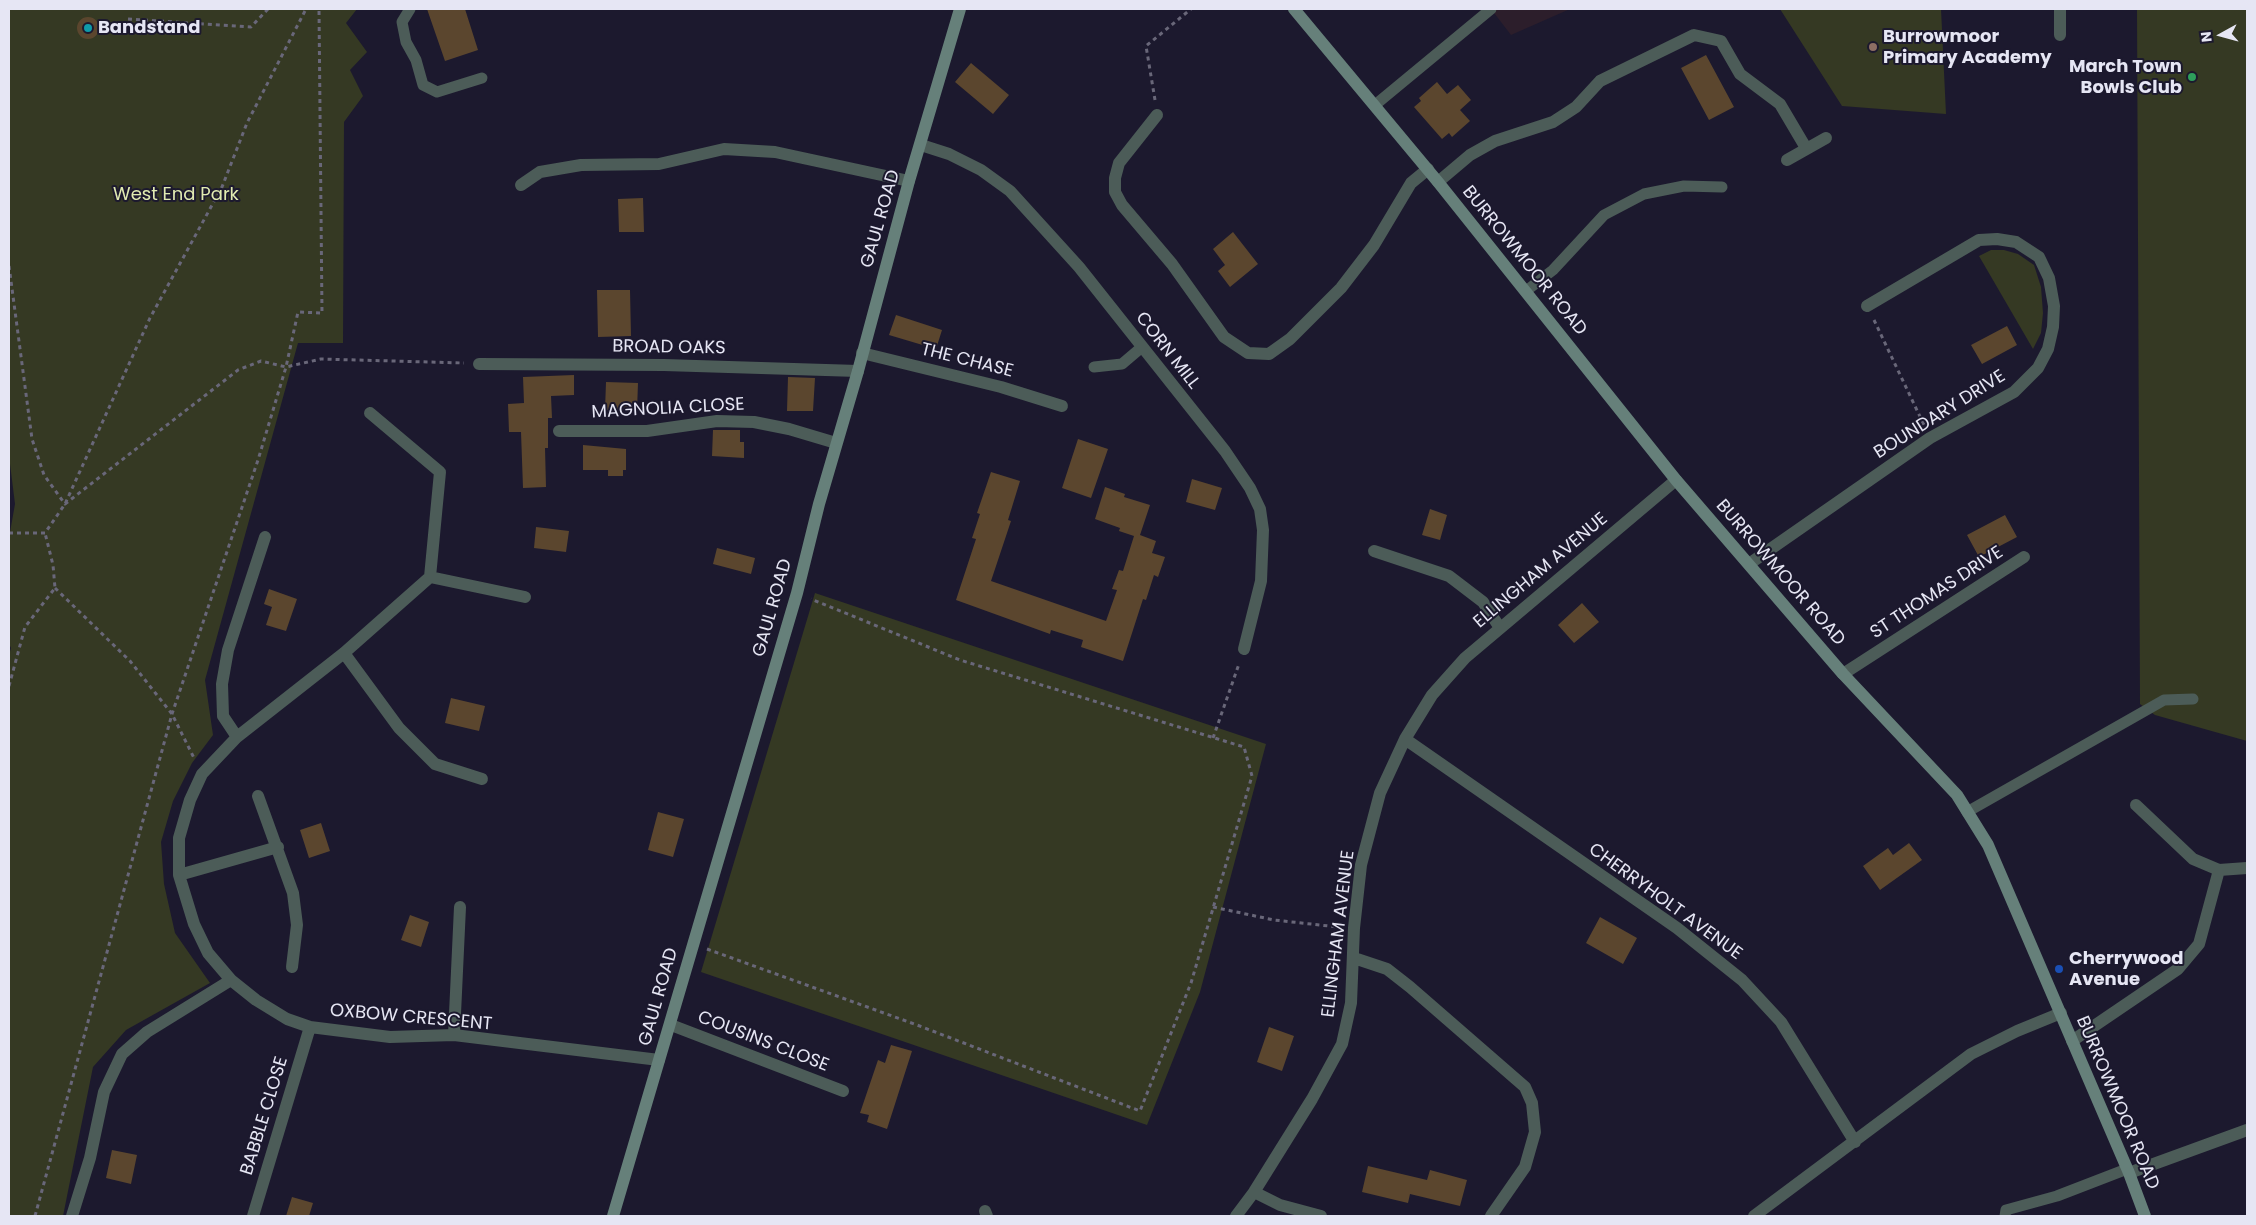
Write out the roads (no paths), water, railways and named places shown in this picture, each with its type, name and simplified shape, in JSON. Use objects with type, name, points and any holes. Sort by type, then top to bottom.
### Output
[{"type":"street","name":"GAUL ROAD","points":[[613,1216],[671,1025],[693,944],[797,593],[836,443],[858,371],[909,181],[960,9]]},
{"type":"street","name":"BURROWMOOR ROAD","points":[[1294,9],[1428,169],[1676,480],[1843,674],[1918,751],[1957,795],[1988,845],[2128,1171],[2145,1216]]},
{"type":"street","points":[[2060,9],[2060,35]]},
{"type":"street","points":[[1438,182],[1470,155],[1495,141],[1553,122],[1576,107],[1600,81],[1694,35],[1721,42],[1740,74],[1780,104],[1806,148]]},
{"type":"street","points":[[1158,115],[1119,163],[1115,178],[1115,192],[1122,205],[1178,271],[1224,337],[1248,353],[1269,354],[1290,339],[1341,288],[1374,245],[1411,183],[1428,169]]},
{"type":"street","points":[[1787,160],[1826,138]]},
{"type":"street","name":"CORN MILL","points":[[921,145],[949,154],[980,170],[1010,191],[1079,267],[1225,451],[1250,488],[1260,509],[1263,530],[1261,582],[1244,649]]},
{"type":"street","points":[[521,185],[540,172],[581,165],[659,164],[724,148],[775,152],[909,181]]},
{"type":"street","name":"BOUNDARY DRIVE","points":[[1750,564],[1930,438],[2014,392],[2038,368],[2048,349],[2054,327],[2054,306],[2049,278],[2039,257],[2016,242],[1997,239],[1979,240],[1867,306]]},
{"type":"street","name":"THE CHASE","points":[[862,353],[1001,387],[1062,406]]},
{"type":"street","name":"BROAD OAKS","points":[[479,364],[664,365],[858,371]]},
{"type":"street","points":[[370,413],[440,472],[430,577],[525,597]]},
{"type":"street","name":"MAGNOLIA CLOSE","points":[[558,431],[647,431],[726,421],[754,422],[789,429],[836,443]]},
{"type":"street","name":"ELLINGHAM AVENUE","points":[[1236,1216],[1254,1192],[1312,1100],[1342,1044],[1351,1003],[1354,928],[1361,865],[1380,793],[1405,740],[1432,695],[1465,658],[1676,480]]},
{"type":"street","points":[[237,737],[224,716],[222,684],[228,650],[265,537]]},
{"type":"street","points":[[1374,551],[1449,576],[1483,602],[1500,628]]},
{"type":"street","name":"ST THOMAS DRIVE","points":[[1843,674],[2024,558]]},
{"type":"street","name":"OXBOW CRESCENT","points":[[430,577],[344,653],[237,737],[202,774],[190,800],[179,838],[179,875],[194,924],[208,953],[231,980],[256,1000],[286,1019],[310,1027],[390,1036],[454,1035],[659,1060]]},
{"type":"street","points":[[344,653],[399,728],[435,764],[482,779]]},
{"type":"street","name":"CHERRYHOLT AVENUE","points":[[1405,740],[1677,928],[1742,980],[1780,1022],[1855,1142]]},
{"type":"street","points":[[258,796],[278,847],[293,893],[297,925],[292,967]]},
{"type":"street","points":[[2136,805],[2194,859],[2219,870],[2247,868]]},
{"type":"street","points":[[179,875],[278,847]]},
{"type":"street","points":[[2072,1040],[2178,968],[2200,944],[2219,870]]},
{"type":"street","points":[[454,1035],[460,907]]},
{"type":"street","points":[[1354,958],[1387,969],[1525,1087],[1532,1104],[1535,1132],[1525,1167],[1491,1216]]},
{"type":"street","points":[[72,1216],[90,1158],[104,1092],[122,1054],[148,1032],[231,980]]},
{"type":"street","points":[[1754,1216],[1971,1054],[2017,1030],[2061,1013]]},
{"type":"street","name":"COUSINS CLOSE","points":[[671,1025],[843,1091]]},
{"type":"street","name":"BABBLE CLOSE","points":[[253,1216],[310,1027]]},
{"type":"street","points":[[2128,1171],[2247,1130]]},
{"type":"street","points":[[1254,1192],[1280,1205],[1321,1216]]},
{"type":"lane","points":[[410,9],[402,22],[406,42],[416,60],[424,86],[437,92],[482,78]]},
{"type":"lane","points":[[1375,105],[1491,9]]},
{"type":"lane","points":[[1526,292],[1553,270],[1604,215],[1644,194],[1684,186],[1722,187]]},
{"type":"lane","points":[[1094,367],[1122,364],[1142,347]]},
{"type":"lane","points":[[1967,812],[2164,700],[2193,699]]},
{"type":"lane","points":[[2005,1216],[2006,1210],[2057,1196],[2128,1171]]},
{"type":"place","name":"Bandstand","points":[[88,28]]},
{"type":"place","name":"Burrowmoor Primary Academy","points":[[1873,47]]},
{"type":"place","name":"March Town Bowls Club","points":[[2192,77]]},
{"type":"place","name":"Cherrywood Avenue","points":[[2059,969]]},
{"type":"park label","name":"West End Park","points":[[176,195]]}]
